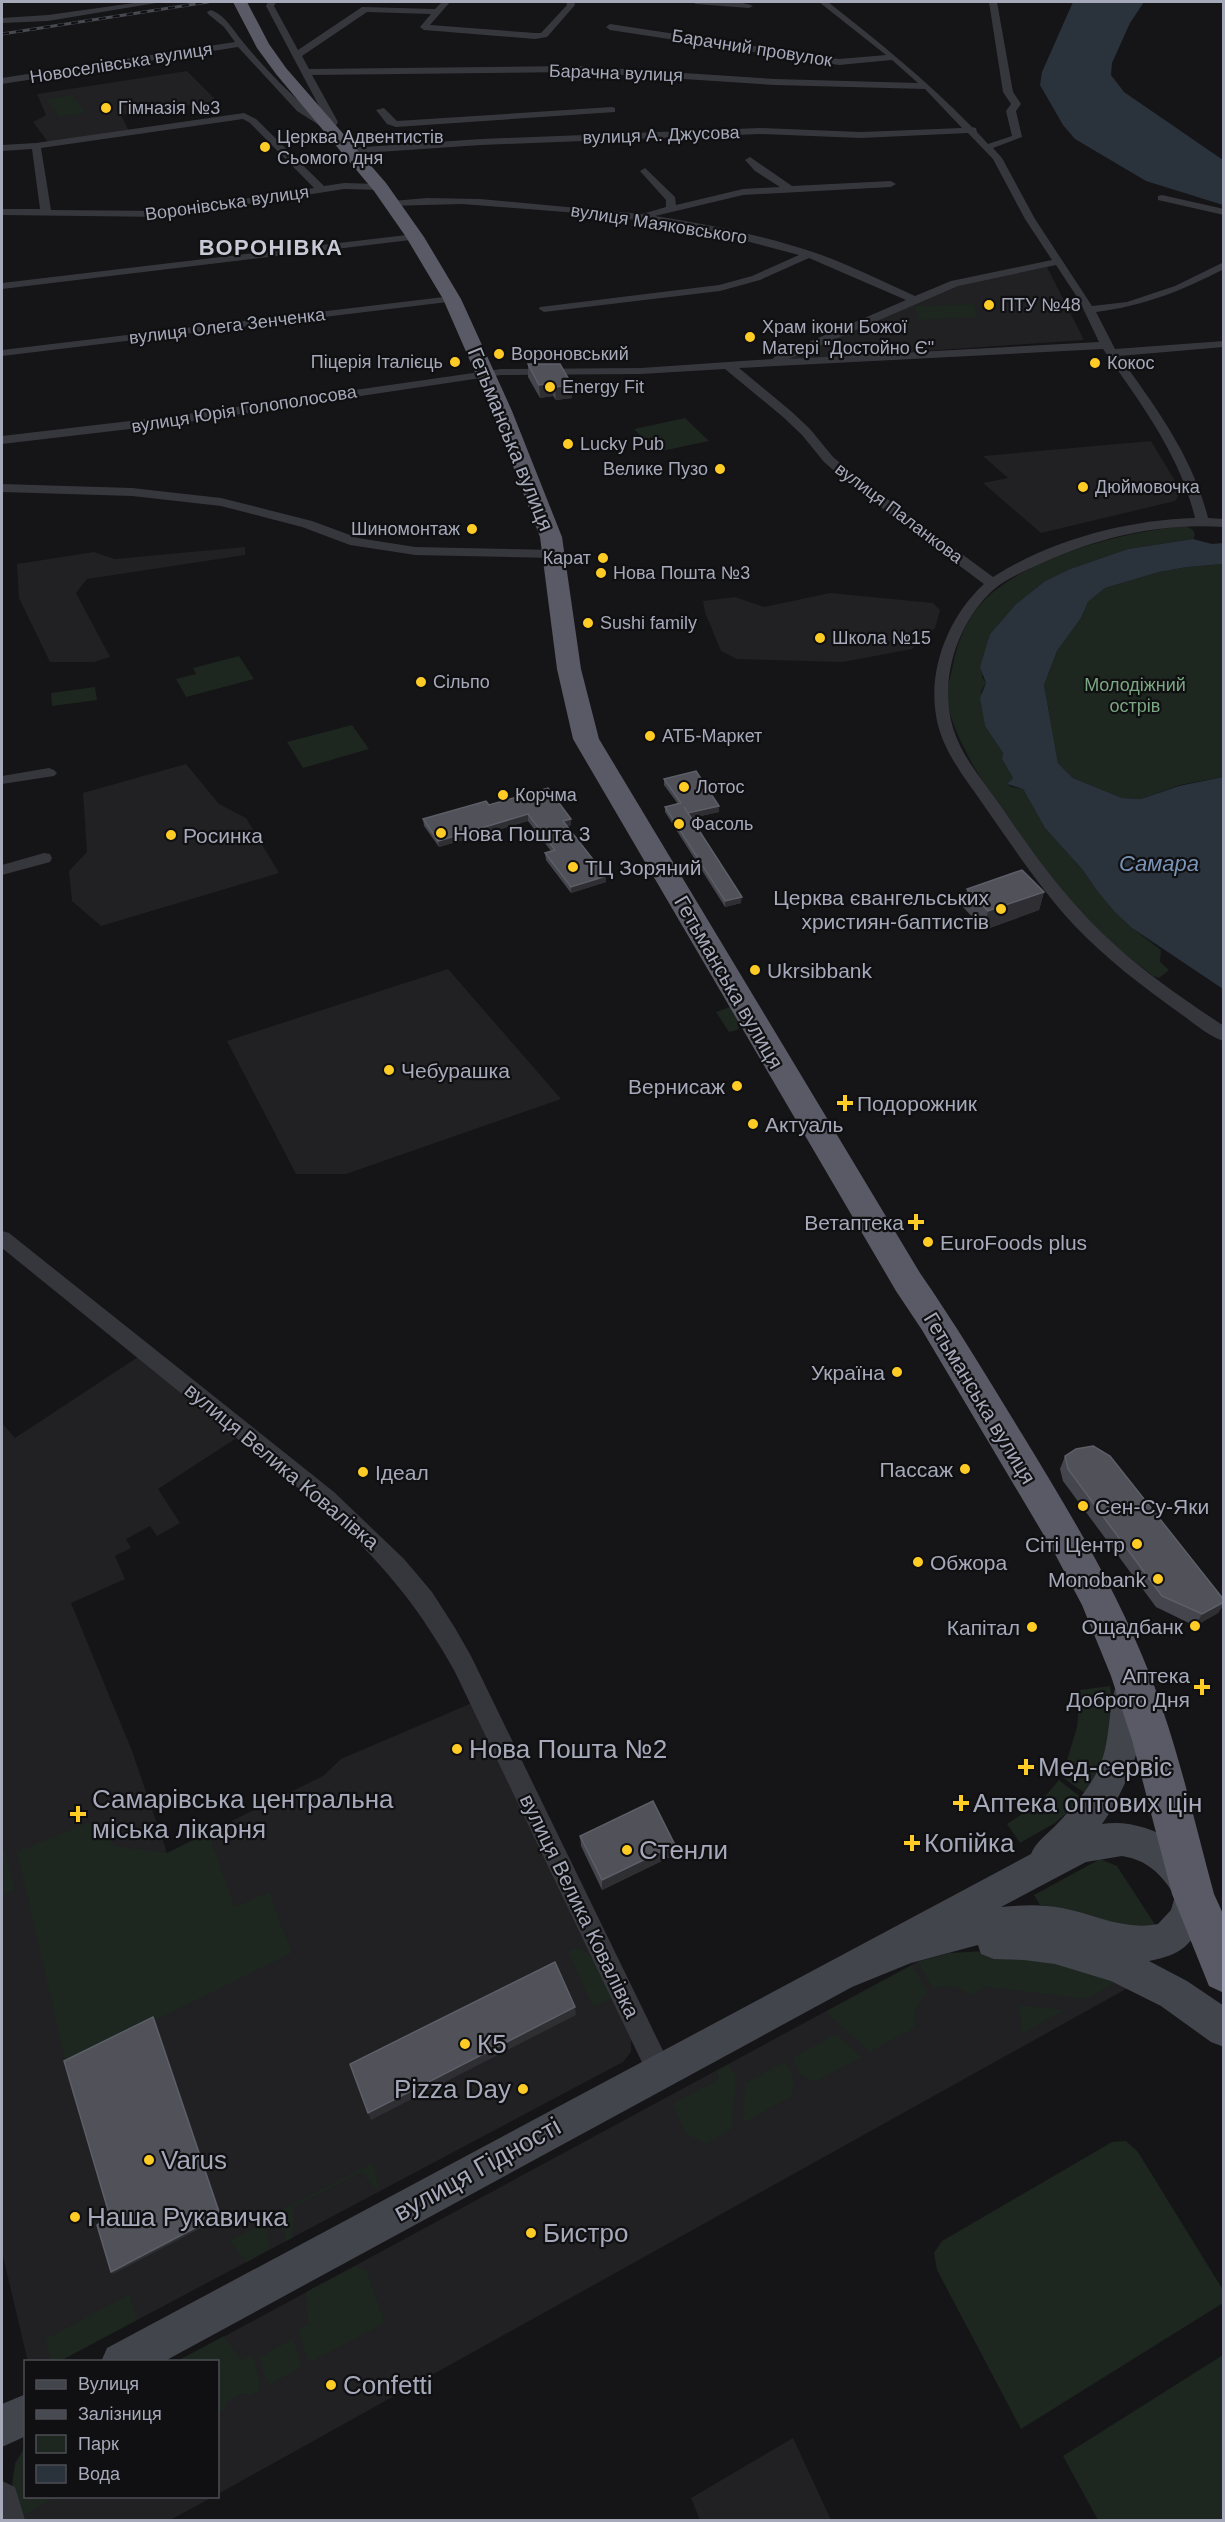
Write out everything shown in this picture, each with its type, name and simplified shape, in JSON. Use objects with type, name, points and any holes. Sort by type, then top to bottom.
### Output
[{"type":"highway","name":"Гетьманська вулиця","points":[[240,2],[262,45],[380,187],[415,237],[452,299],[486,374],[544,515],[554,554],[568,669],[586,738],[908,1282],[934,1320],[1068,1542],[1098,1598],[1131,1676],[1152,1740],[1193,1894],[1224,1971]]},
{"type":"main road","name":"вулиця Гідності","points":[[1020,1878],[1064,1842],[1098,1804],[1119,1760],[1129,1716],[1131,1676]]},
{"type":"main road","name":"вулиця Гідності","points":[[123,2360],[659,2070],[833,1977],[1020,1878],[1073,1851],[1104,1840],[1136,1839],[1158,1850],[1180,1869],[1193,1894],[1185,1923],[1166,1940],[1144,1946],[1119,1941],[1083,1929],[1050,1923],[1019,1922],[984,1925],[945,1933],[833,1977]]},
{"type":"main road","name":"вулиця Гідності","points":[[833,1977],[917,1951],[969,1941],[1022,1940],[1065,1948],[1121,1968],[1178,1997],[1224,2029]]},
{"type":"main road","points":[[2,2426],[24,2415]]},
{"type":"street","points":[[2,21],[48,18],[158,2]]},
{"type":"street","points":[[211,12],[227,25],[240,44],[300,110],[330,129],[333,122],[270,6],[272,2]]},
{"type":"street","points":[[446,2],[424,27],[535,36],[544,34],[571,5],[570,2]]},
{"type":"street","points":[[696,2],[749,6]]},
{"type":"street","points":[[823,2],[894,57],[927,86],[973,130],[997,158],[1030,219],[1088,310],[1109,349],[1173,447],[1195,491],[1202,520]]},
{"type":"street","points":[[988,147],[1017,137],[1011,111],[1016,104],[1008,92],[993,2]]},
{"type":"street","points":[[296,56],[365,9],[436,12]]},
{"type":"street","name":"Барачний провулок","points":[[610,27],[840,62],[894,57]]},
{"type":"street","name":"Новоселівська вулиця","points":[[2,81],[240,44]]},
{"type":"street","name":"Барачна вулиця","points":[[305,72],[577,69],[775,82],[927,86]]},
{"type":"street","points":[[381,110],[390,122],[396,124],[612,110]]},
{"type":"street","points":[[2,136],[6,148],[36,146],[244,116],[253,121],[322,190]]},
{"type":"street","points":[[479,118],[481,142]]},
{"type":"street","name":"вулиця А. Джусова","points":[[349,151],[481,142],[783,130],[861,135],[973,130]]},
{"type":"street","points":[[36,146],[46,213]]},
{"type":"street","points":[[750,160],[758,170],[788,188]]},
{"type":"street","name":"вулиця Маяковського","points":[[645,171],[670,199],[671,209]]},
{"type":"street","points":[[639,217],[743,192],[891,184]]},
{"type":"street","name":"Воронівська вулиця","points":[[2,212],[166,214],[344,186],[380,187]]},
{"type":"street","points":[[1162,198],[1224,212]]},
{"type":"street","name":"вулиця Маяковського","points":[[392,204],[452,200],[575,209],[702,227],[808,255],[914,300]]},
{"type":"street","points":[[2,286],[415,237]]},
{"type":"street","points":[[544,309],[720,288],[756,278],[808,255]]},
{"type":"street","points":[[761,365],[955,283],[1057,262]]},
{"type":"street","points":[[1088,310],[1129,305],[1179,288],[1224,265]]},
{"type":"street","name":"вулиця Олега Зенченка","points":[[2,353],[452,299]]},
{"type":"street","name":"вулиця Юрія Голополосова","points":[[2,440],[181,419],[486,374],[529,370],[641,371],[989,350],[1109,349],[1224,344]]},
{"type":"street","name":"вулиця Паланкова","points":[[729,367],[751,382],[787,414],[806,432],[829,461],[876,500],[993,584]]},
{"type":"street","points":[[2,488],[132,492],[221,502],[307,524],[355,542],[415,551],[554,554]]},
{"type":"street","points":[[1224,523],[1202,520],[1157,525],[1091,540],[1051,554],[993,584],[966,612],[949,649],[940,698],[943,719],[951,740],[975,782],[1022,851],[1070,911],[1122,960],[1224,1035]]},
{"type":"street","points":[[2,780],[49,773]]},
{"type":"street","points":[[2,870],[44,858]]},
{"type":"street","name":"вулиця Велика Ковалівка","points":[[2,1238],[355,1523],[390,1558],[418,1592],[444,1629],[463,1664],[659,2070]]},
{"type":"street","points":[[2,2500],[6,2520]]},
{"type":"shaded area","name":"Гімназія №3","points":[[187,71],[217,101],[121,115],[129,131],[49,143],[33,122],[46,115],[37,94]]},
{"type":"shaded area","name":"ПТУ №48","points":[[1047,267],[1084,340],[783,361],[956,285]]},
{"type":"shaded area","name":"Дюймовочка","points":[[1151,441],[1181,491],[1175,501],[1041,533],[983,483],[1008,478],[983,456]]},
{"type":"shaded area","points":[[245,547],[245,555],[87,579],[76,593],[110,657],[94,662],[50,662],[19,598],[17,564],[94,552],[115,559]]},
{"type":"shaded area","name":"Школа №15","points":[[830,593],[933,603],[940,610],[935,628],[912,649],[843,662],[737,659],[721,651],[705,612],[703,601],[735,597],[764,607]]},
{"type":"shaded area","name":"Росинка","points":[[186,764],[219,804],[246,818],[279,873],[101,926],[72,901],[69,871],[87,852],[83,793]]},
{"type":"shaded area","name":"Чебурашка","points":[[448,969],[561,1099],[346,1174],[296,1174],[227,1041]]},
{"type":"shaded area","points":[[138,1357],[238,1437],[158,1489],[180,1523],[157,1536],[150,1526],[126,1539],[131,1548],[115,1556],[125,1579],[71,1603],[132,1751],[167,1853],[323,1776],[341,1759],[472,1703],[631,2038],[631,2052],[623,2062],[62,2360],[28,2360],[2,2252],[2,1423],[15,1438]]},
{"type":"shaded area","points":[[950,1953],[1135,1984],[219,2493],[219,2360],[181,2360],[917,1962]]},
{"type":"shaded area","points":[[793,2438],[831,2520],[700,2520],[691,2498]]},
{"type":"shaded area","points":[[24,2449],[24,2498],[211,2498],[170,2520],[20,2520],[12,2485],[15,2463]]},
{"type":"green space","points":[[72,95],[86,113],[59,117],[46,99]]},
{"type":"green space","points":[[973,304],[979,317],[919,320],[914,306]]},
{"type":"green space","points":[[685,418],[709,441],[657,452],[634,429]]},
{"type":"green space","points":[[1186,526],[1193,530],[1195,535],[1193,539],[1128,549],[1070,569],[1045,581],[1016,604],[990,634],[982,677],[986,683],[981,691],[985,726],[1003,753],[1002,759],[1013,778],[1007,784],[1023,789],[1045,828],[1082,869],[1098,892],[1132,928],[1161,950],[1160,962],[1169,970],[1159,978],[1153,976],[1101,933],[1034,857],[1010,824],[968,757],[954,726],[947,696],[956,652],[969,620],[990,595],[1013,578],[1040,564],[1101,542],[1132,534]]},
{"type":"green space","name":"Молодіжний острів","points":[[1223,564],[1223,777],[1180,785],[1141,799],[1122,798],[1073,778],[1058,763],[1044,685],[1057,651],[1081,618],[1088,602],[1105,588],[1159,572]]},
{"type":"green space","points":[[239,656],[254,679],[186,697],[176,679],[196,674],[193,668]]},
{"type":"green space","points":[[95,687],[97,700],[52,706],[51,693]]},
{"type":"green space","points":[[352,725],[369,749],[303,768],[287,742]]},
{"type":"green space","points":[[733,1006],[742,1025],[737,1030],[729,1032],[716,1012]]},
{"type":"green space","points":[[1110,1686],[1113,1707],[1105,1763],[1086,1794],[1062,1777],[1077,1727],[1080,1690]]},
{"type":"green space","points":[[1059,1780],[1083,1799],[1055,1823],[1020,1843],[1007,1824],[1040,1802]]},
{"type":"green space","points":[[89,1822],[115,1846],[167,1853],[208,1833],[235,1907],[269,1892],[292,1953],[66,2064],[17,1852]]},
{"type":"green space","points":[[5,1849],[15,1890],[3,1895],[2,1850]]},
{"type":"green space","points":[[1100,1859],[1117,1866],[1156,1926],[1139,1935],[1078,1913],[1040,1905],[1034,1895]]},
{"type":"green space","points":[[576,1948],[583,1950],[594,1961],[612,1998],[593,2007],[568,1952]]},
{"type":"green space","points":[[1003,1950],[1123,1978],[1086,1999],[986,1987],[971,1995],[953,1987],[933,1989],[917,1962],[950,1953]]},
{"type":"green space","points":[[912,1965],[928,1992],[917,2008],[915,2027],[870,2052],[825,2012]]},
{"type":"green space","points":[[1019,2005],[1065,2010],[1022,2034]]},
{"type":"green space","points":[[836,2034],[862,2057],[815,2082],[800,2074],[792,2058]]},
{"type":"green space","points":[[785,2061],[794,2078],[792,2096],[743,2123],[745,2083]]},
{"type":"green space","points":[[729,2064],[736,2077],[732,2129],[706,2144],[686,2134],[672,2104],[719,2079],[716,2071]]},
{"type":"green space","points":[[1126,2141],[1138,2152],[1223,2290],[1223,2303],[1021,2429],[937,2270],[934,2253],[942,2241],[1112,2142]]},
{"type":"green space","points":[[372,2163],[377,2178],[378,2192],[361,2172],[294,2207],[292,2238],[286,2241],[279,2211]]},
{"type":"green space","points":[[266,2222],[270,2249],[247,2262],[229,2241]]},
{"type":"green space","points":[[355,2266],[367,2270],[385,2323],[312,2361],[307,2359],[298,2330],[308,2324],[306,2292]]},
{"type":"green space","points":[[130,2294],[137,2320],[62,2360],[51,2360],[45,2339]]},
{"type":"green space","points":[[224,2336],[241,2360],[252,2355],[261,2384],[259,2391],[249,2396],[244,2393],[226,2403],[225,2410],[219,2413],[219,2360],[179,2360]]},
{"type":"green space","points":[[293,2339],[301,2363],[299,2369],[271,2384],[267,2381],[259,2357]]},
{"type":"green space","points":[[1223,2355],[1223,2520],[1098,2520],[1063,2456]]},
{"type":"green space","points":[[24,2449],[24,2498],[54,2498],[19,2518],[13,2481],[19,2457]]},
{"type":"water","points":[[1073,2],[1144,2],[1130,23],[1112,63],[1111,75],[1124,92],[1223,160],[1223,205],[1146,181],[1075,139],[1063,125],[1040,85],[1042,72]]},
{"type":"water","name":"Самара","points":[[1193,539],[1212,544],[1223,543],[1223,564],[1159,572],[1105,588],[1088,602],[1081,618],[1057,651],[1044,685],[1058,763],[1073,778],[1122,798],[1141,799],[1179,786],[1223,777],[1223,989],[1132,928],[1115,912],[1082,869],[1045,828],[1023,789],[1007,784],[1013,778],[1002,759],[1003,753],[985,726],[980,698],[986,683],[980,667],[990,634],[1016,604],[1045,581],[1070,569],[1128,549]]},
{"type":"building","points":[[528,364],[560,364],[572,385],[555,387],[553,383],[539,385]]},
{"type":"building","points":[[696,771],[719,806],[688,813],[684,807],[742,897],[725,901],[665,807],[681,803],[664,779]]},
{"type":"building","points":[[548,788],[571,819],[563,821],[606,876],[571,887],[545,853],[555,850],[528,814],[438,841],[423,819],[486,801],[489,805]]},
{"type":"building","points":[[1022,870],[1044,892],[988,911],[967,889]]},
{"type":"building","name":"Сіті Центр","points":[[1093,1446],[1110,1456],[1224,1602],[1202,1614],[1162,1596],[1068,1469],[1065,1456],[1076,1449]]},
{"type":"building","name":"Стенли","points":[[653,1801],[675,1845],[602,1880],[580,1836]]},
{"type":"building","name":"К5","points":[[555,1962],[575,2007],[368,2113],[350,2064]]},
{"type":"building","name":"Varus","points":[[153,2017],[220,2215],[111,2272],[97,2225],[110,2217],[64,2061]]},
{"type":"railway","points":[[2,34],[208,2]]},
{"type":"place","name":"Гімназія №3","points":[[106,108]]},
{"type":"place","name":"Церква Адвентистів Сьомого дня","points":[[265,147]]},
{"type":"place","name":"ПТУ №48","points":[[989,305]]},
{"type":"place","name":"Храм ікони Божої Матері \"Достойно Є\"","points":[[750,337]]},
{"type":"place","name":"Вороновський","points":[[499,354]]},
{"type":"place","name":"Піцерія Італієць","points":[[455,362]]},
{"type":"place","name":"Кокос","points":[[1095,363]]},
{"type":"place","name":"Energy Fit","points":[[550,387]]},
{"type":"place","name":"Lucky Pub","points":[[568,444]]},
{"type":"place","name":"Велике Пузо","points":[[720,469]]},
{"type":"place","name":"Дюймовочка","points":[[1083,487]]},
{"type":"place","name":"Шиномонтаж","points":[[472,529]]},
{"type":"place","name":"Карат","points":[[603,558]]},
{"type":"place","name":"Нова Пошта №3","points":[[601,573]]},
{"type":"place","name":"Sushi family","points":[[588,623]]},
{"type":"place","name":"Школа №15","points":[[820,638]]},
{"type":"place","name":"Сільпо","points":[[421,682]]},
{"type":"place","name":"АТБ-Маркет","points":[[650,736]]},
{"type":"place","name":"Лотос","points":[[684,787]]},
{"type":"place","name":"Корчма","points":[[503,795]]},
{"type":"place","name":"Фасоль","points":[[679,824]]},
{"type":"place","name":"Нова Пошта 3","points":[[441,833]]},
{"type":"place","name":"Росинка","points":[[171,835]]},
{"type":"place","name":"ТЦ Зоряний","points":[[573,867]]},
{"type":"place","name":"Церква євангельських християн-баптистів","points":[[1001,909]]},
{"type":"place","name":"Ukrsibbank","points":[[755,970]]},
{"type":"place","name":"Чебурашка","points":[[389,1070]]},
{"type":"place","name":"Вернисаж","points":[[737,1086]]},
{"type":"place","name":"Подорожник","points":[[845,1103]]},
{"type":"place","name":"Актуаль","points":[[753,1124]]},
{"type":"place","name":"Ветаптека","points":[[916,1222]]},
{"type":"place","name":"EuroFoods plus","points":[[928,1242]]},
{"type":"place","name":"Україна","points":[[897,1372]]},
{"type":"place","name":"Пассаж","points":[[965,1469]]},
{"type":"place","name":"Ідеал","points":[[363,1472]]},
{"type":"place","name":"Сен-Су-Яки","points":[[1083,1506]]},
{"type":"place","name":"Сіті Центр","points":[[1137,1544]]},
{"type":"place","name":"Обжора","points":[[918,1562]]},
{"type":"place","name":"Monobank","points":[[1158,1579]]},
{"type":"place","name":"Ощадбанк","points":[[1195,1626]]},
{"type":"place","name":"Капітал","points":[[1032,1627]]},
{"type":"place","name":"Аптека Доброго Дня","points":[[1202,1687]]},
{"type":"place","name":"Нова Пошта №2","points":[[457,1749]]},
{"type":"place","name":"Мед-сервіс","points":[[1026,1767]]},
{"type":"place","name":"Аптека оптових цін","points":[[961,1803]]},
{"type":"place","name":"Самарівська центральна міська лікарня","points":[[78,1814]]},
{"type":"place","name":"Копійка","points":[[912,1843]]},
{"type":"place","name":"Стенли","points":[[627,1850]]},
{"type":"place","name":"К5","points":[[465,2044]]},
{"type":"place","name":"Pizza Day","points":[[523,2089]]},
{"type":"place","name":"Varus","points":[[149,2160]]},
{"type":"place","name":"Наша Рукавичка","points":[[75,2217]]},
{"type":"place","name":"Бистро","points":[[531,2233]]},
{"type":"place","name":"Confetti","points":[[331,2385]]},
{"type":"district","name":"ВОРОНІВКА","points":[[271,247]]}]
